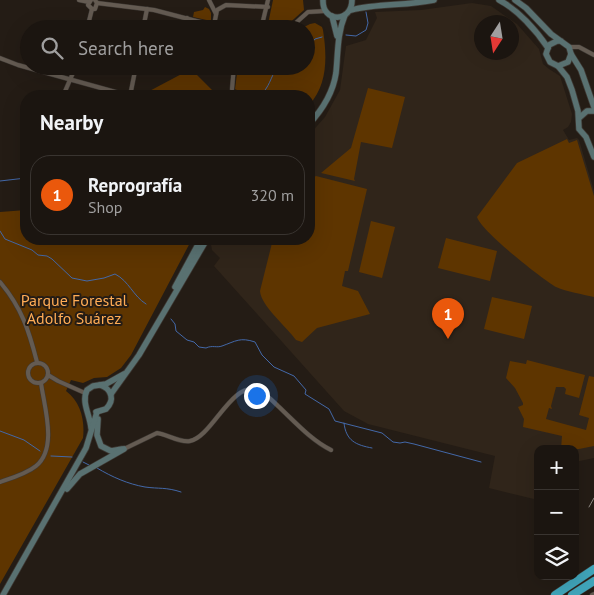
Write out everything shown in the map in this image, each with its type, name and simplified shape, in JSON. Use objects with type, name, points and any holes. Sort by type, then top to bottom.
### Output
[{"type":"highway","points":[[556,595],[594,569]]},
{"type":"highway","points":[[556,595],[594,573]]},
{"type":"highway","points":[[572,595],[594,581]]},
{"type":"highway","points":[[579,595],[594,587]]},
{"type":"main road","points":[[323,0],[325,11],[332,16],[345,16]]},
{"type":"main road","points":[[351,10],[352,0]]},
{"type":"main road","points":[[315,117],[324,106],[332,89],[336,73],[340,28],[345,16],[351,10],[434,0]]},
{"type":"main road","points":[[499,0],[529,24],[548,48]]},
{"type":"main road","points":[[515,0],[526,8],[551,34],[569,47],[581,70],[594,109],[587,110],[579,118]]},
{"type":"main road","points":[[332,16],[336,29],[338,49]]},
{"type":"main road","points":[[561,41],[552,43],[548,48],[547,58],[554,65],[558,66],[567,77],[579,118],[578,123],[589,143],[594,158]]},
{"type":"main road","points":[[558,66],[568,62],[571,54]]},
{"type":"main road","points":[[582,133],[592,135]]},
{"type":"main road","points":[[164,312],[198,245]]},
{"type":"main road","points":[[86,405],[89,409],[99,412],[109,406],[111,394],[139,355],[203,245]]},
{"type":"main road","points":[[91,436],[84,398],[86,393],[91,387],[106,384],[127,371]]},
{"type":"main road","points":[[98,385],[104,387],[111,394]]},
{"type":"main road","points":[[3,595],[86,448],[99,412]]},
{"type":"main road","points":[[99,412],[97,435],[101,446],[111,451],[124,449]]},
{"type":"main road","points":[[55,504],[62,498],[76,478],[124,449]]},
{"type":"street","points":[[81,0],[105,5],[148,9],[195,20]]},
{"type":"street","points":[[264,20],[268,0]]},
{"type":"street","points":[[210,2],[219,8]]},
{"type":"street","points":[[210,2],[216,14]]},
{"type":"street","points":[[89,20],[93,3]]},
{"type":"street","points":[[215,20],[219,8],[226,5],[268,7]]},
{"type":"street","points":[[146,20],[148,9]]},
{"type":"street","points":[[299,20],[308,12],[325,11]]},
{"type":"street","points":[[569,47],[579,47],[594,55]]},
{"type":"street","points":[[0,58],[20,66]]},
{"type":"street","points":[[53,75],[108,90]]},
{"type":"street","points":[[66,90],[73,75]]},
{"type":"street","points":[[131,90],[134,75]]},
{"type":"street","points":[[232,89],[233,75]]},
{"type":"street","points":[[0,282],[26,321],[37,362]]},
{"type":"street","points":[[37,362],[46,366],[48,375],[46,380],[41,383],[32,381],[28,376],[29,367],[37,362]]},
{"type":"street","points":[[48,375],[86,393]]},
{"type":"street","points":[[0,482],[27,472],[36,466],[43,455],[48,428],[41,383]]},
{"type":"street","points":[[124,449],[156,433],[187,441],[194,440],[204,432],[220,412],[238,395],[253,389],[265,394],[314,439],[331,450]]},
{"type":"shaded area","points":[[472,3],[491,6],[504,15],[474,15],[474,60],[519,60],[519,26],[539,49],[543,64],[560,76],[572,114],[571,122],[563,130],[569,140],[577,138],[579,140],[594,191],[594,458],[579,461],[579,445],[534,445],[534,499],[489,488],[495,456],[368,424],[344,411],[214,266],[220,258],[212,250],[211,245],[315,245],[315,128],[325,117],[340,90],[346,46],[366,40],[377,18],[375,12],[421,10]]},
{"type":"green space","points":[[273,0],[303,0],[304,10],[293,20],[269,20]]},
{"type":"green space","points":[[205,7],[209,9],[211,20],[193,17],[194,12],[203,10]]},
{"type":"green space","points":[[315,23],[322,27],[325,70],[320,88],[315,97],[315,90],[235,89],[237,75],[315,75]]},
{"type":"green space","points":[[180,75],[197,75],[212,90],[151,90]]},
{"type":"green space","points":[[368,88],[405,97],[392,148],[361,142],[355,181],[321,173],[351,148]]},
{"type":"green space","points":[[567,139],[569,143],[577,140],[594,196],[594,297],[556,287],[500,243],[481,224],[477,217],[517,163]]},
{"type":"green space","points":[[315,177],[367,189],[348,271],[345,271],[342,286],[358,291],[370,314],[317,328],[302,342],[296,340],[269,310],[261,297],[260,291],[272,245],[315,245]]},
{"type":"green space","name":"Parque Forestal Adolfo Suárez","points":[[20,210],[20,245],[189,245],[131,355],[121,368],[107,377],[94,378],[83,383],[71,380],[66,391],[71,395],[81,412],[83,438],[0,584],[0,212]]},
{"type":"green space","points":[[371,221],[395,227],[382,278],[359,272]]},
{"type":"green space","points":[[446,238],[497,251],[490,281],[438,268]]},
{"type":"green space","points":[[492,297],[532,306],[524,339],[484,329]]},
{"type":"green space","points":[[527,360],[585,375],[579,398],[565,394],[566,389],[564,387],[556,387],[551,406],[552,409],[549,408],[546,419],[586,430],[589,418],[579,415],[589,376],[594,377],[594,446],[579,449],[579,445],[561,445],[562,436],[523,427],[524,419],[518,407],[523,405],[523,403],[515,388],[506,378],[510,361],[526,364]]},
{"type":"waterway","points":[[346,35],[356,36],[366,30],[368,23],[366,12]]},
{"type":"waterway","points":[[315,39],[322,37]]},
{"type":"waterway","points":[[265,90],[273,75]]},
{"type":"waterway","points":[[0,181],[20,179]]},
{"type":"waterway","points":[[0,231],[5,239],[32,250],[38,255],[47,256],[52,259],[72,278],[87,281],[115,274],[146,304]]},
{"type":"waterway","points":[[171,319],[175,324],[176,331],[199,347],[220,347],[242,340],[255,342],[262,355],[274,367],[294,376],[306,390],[305,394],[329,409],[335,421],[382,433],[393,442],[414,444],[481,462]]},
{"type":"waterway","points":[[344,423],[347,434],[353,441],[372,448]]},
{"type":"waterway","points":[[0,431],[24,440],[40,451]]},
{"type":"waterway","points":[[51,456],[72,457]]},
{"type":"waterway","points":[[83,462],[89,465]]},
{"type":"waterway","points":[[97,468],[132,484],[181,492]]},
{"type":"tram line","points":[[589,507],[594,498]]},
{"type":"place","name":"Reprografía","points":[[448,339]]}]
